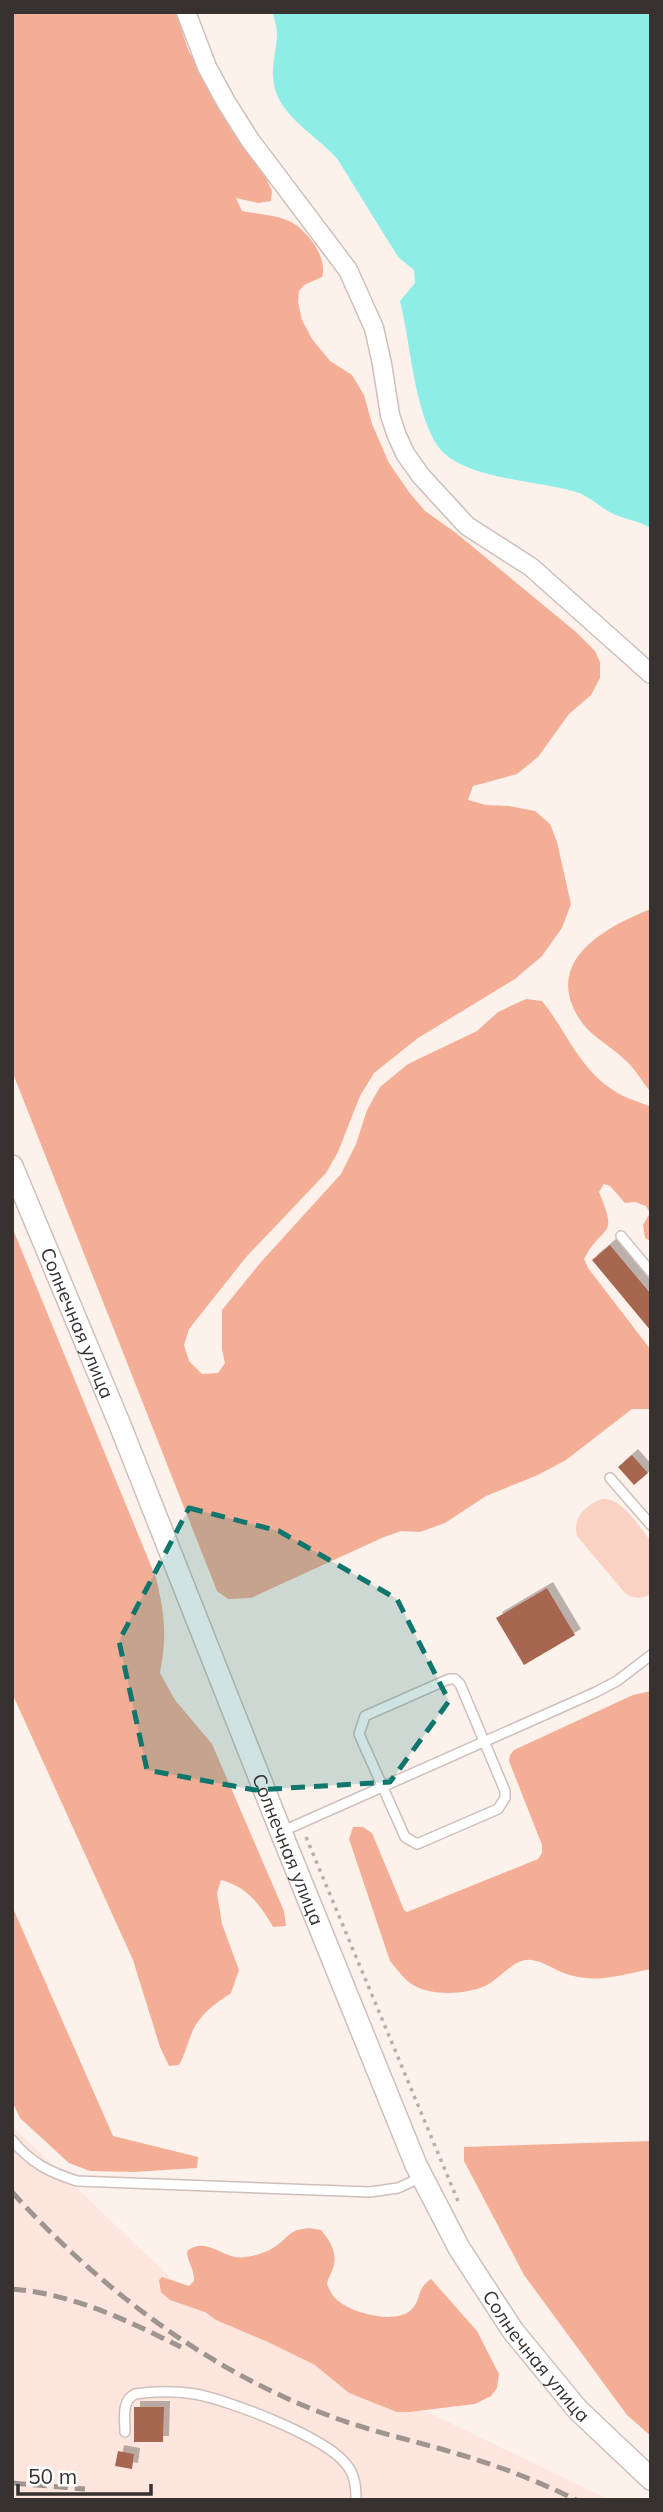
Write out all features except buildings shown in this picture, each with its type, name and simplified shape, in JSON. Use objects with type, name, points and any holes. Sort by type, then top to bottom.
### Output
[{"type":"street","points":[[186,12],[207,67],[226,102],[250,140],[329,242],[353,279],[374,328],[390,415],[406,455],[421,476],[467,526],[531,567],[651,674]]},
{"type":"street","name":"Солнечная улица","points":[[12,1166],[120,1425],[281,1832],[422,2177],[459,2248],[513,2331],[578,2410],[651,2479]]},
{"type":"lane","points":[[621,1236],[651,1272]]},
{"type":"lane","points":[[610,1478],[651,1525]]},
{"type":"lane","points":[[281,1832],[596,1692],[617,1681],[651,1654]]},
{"type":"lane","points":[[449,1679],[455,1679],[460,1684],[505,1791],[505,1798],[498,1809],[417,1844],[405,1837],[382,1787],[359,1734],[365,1716],[449,1679]]},
{"type":"lane","points":[[12,2140],[34,2163],[76,2182],[370,2192],[398,2188],[422,2177]]},
{"type":"lane","points":[[125,2432],[125,2406],[130,2396],[178,2392],[209,2397],[251,2412],[328,2447],[341,2458],[351,2472],[355,2480],[356,2500]]},
{"type":"path","points":[[306,1837],[459,2202]]},
{"type":"highlighted area","points":[[189,1508],[279,1531],[397,1599],[449,1701],[390,1782],[255,1790],[147,1770],[119,1641]]},
{"type":"shaded area","points":[[12,12],[176,12],[187,47],[210,94],[232,131],[264,174],[272,191],[271,201],[258,203],[236,198],[242,211],[274,216],[291,222],[310,238],[319,254],[322,277],[304,285],[299,291],[298,302],[302,320],[312,339],[330,361],[352,375],[364,395],[372,424],[389,463],[425,511],[456,533],[576,632],[595,651],[600,662],[600,678],[591,695],[569,714],[538,757],[517,774],[473,786],[468,800],[535,811],[550,824],[557,842],[571,904],[562,928],[542,956],[515,979],[418,1038],[374,1073],[360,1096],[338,1152],[326,1173],[247,1256],[189,1329],[184,1345],[189,1361],[202,1374],[218,1373],[225,1363],[222,1350],[222,1310],[261,1262],[341,1174],[356,1144],[367,1110],[380,1087],[408,1064],[477,1031],[498,1012],[526,999],[542,1001],[580,1058],[599,1079],[620,1094],[651,1107],[651,1241],[645,1238],[643,1225],[650,1213],[646,1206],[635,1202],[625,1203],[610,1186],[604,1184],[599,1192],[608,1225],[584,1259],[588,1268],[651,1350],[651,1409],[632,1409],[566,1460],[538,1475],[486,1496],[445,1523],[420,1532],[401,1531],[384,1537],[251,1598],[228,1599],[217,1591],[12,1071]]},
{"type":"shaded area","points":[[651,909],[651,1092],[628,1063],[583,1024],[571,1003],[568,983],[572,966],[582,951],[596,938]]},
{"type":"shaded area","points":[[12,1227],[156,1578],[164,1626],[160,1673],[175,1700],[212,1744],[284,1911],[286,1926],[273,1927],[252,1898],[238,1887],[221,1880],[217,1893],[222,1924],[239,1970],[231,1993],[201,2017],[179,2065],[169,2066],[160,2047],[133,1960],[12,1693]]},
{"type":"shaded area","points":[[602,1499],[617,1503],[623,1508],[651,1541],[651,1594],[638,1598],[625,1593],[577,1536],[578,1518],[591,1505]]},
{"type":"shaded area","points":[[651,1691],[651,1969],[609,1978],[589,1978],[566,1974],[544,1964],[525,1960],[491,1983],[469,1991],[433,1992],[409,1982],[390,1961],[349,1839],[353,1827],[363,1827],[372,1833],[407,1912],[538,1859],[542,1853],[542,1845],[509,1761],[510,1755],[514,1750],[633,1695]]},
{"type":"shaded area","points":[[12,1906],[113,2136],[198,2157],[197,2168],[133,2172],[90,2171],[69,2163],[20,2118],[12,2101]]},
{"type":"shaded area","points":[[12,2123],[15,2129],[193,2299],[610,2500],[12,2500]]},
{"type":"shaded area","points":[[651,2141],[651,2436],[627,2415],[524,2275],[464,2161],[464,2147]]},
{"type":"shaded area","points":[[309,2228],[321,2230],[330,2243],[334,2252],[334,2263],[327,2284],[335,2298],[351,2308],[384,2317],[404,2314],[411,2310],[423,2287],[431,2279],[477,2331],[499,2374],[497,2388],[491,2396],[475,2404],[397,2412],[349,2393],[315,2365],[216,2320],[205,2312],[170,2300],[161,2292],[159,2280],[162,2277],[189,2286],[194,2281],[187,2251],[195,2247],[209,2247],[230,2256],[249,2256],[273,2248],[294,2232]]},
{"type":"water","points":[[273,12],[651,12],[651,528],[611,513],[579,493],[480,472],[446,455],[435,442],[417,391],[400,301],[415,283],[414,270],[398,257],[338,160],[298,123],[281,103],[275,91],[273,77],[277,34]]},
{"type":"railway","points":[[12,2192],[81,2261],[119,2293],[199,2351],[241,2376],[330,2416],[488,2464],[533,2480],[576,2500]]},
{"type":"railway","points":[[12,2289],[78,2302],[120,2318],[181,2347]]},
{"type":"railway","points":[[12,2483],[85,2489]]}]
